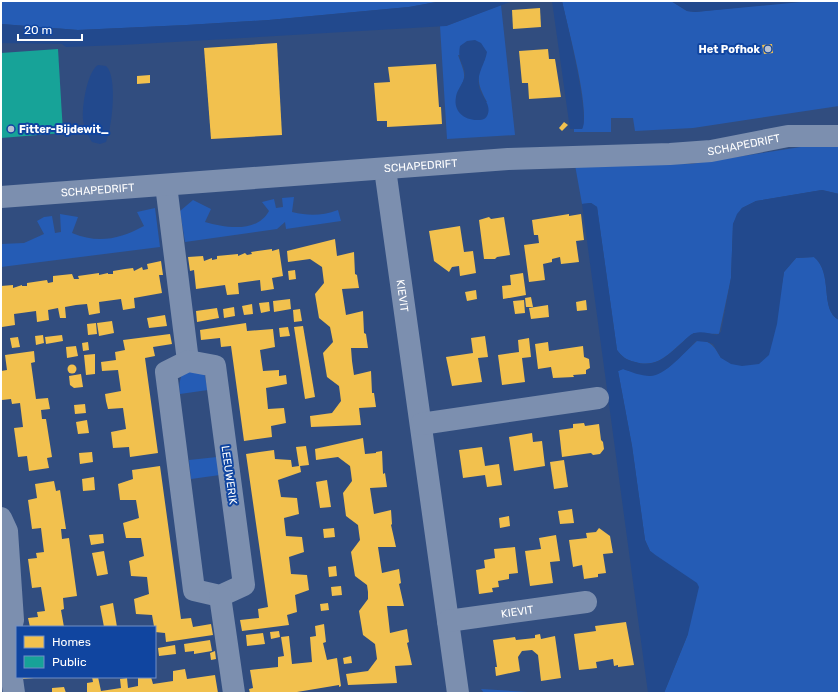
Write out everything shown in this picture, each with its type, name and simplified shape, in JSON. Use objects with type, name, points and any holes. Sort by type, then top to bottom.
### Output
[{"type":"street","name":"SCHAPEDRIFT","points":[[1,197],[508,159],[670,154],[710,151],[788,136],[839,136]]},
{"type":"street","name":"KIEVIT","points":[[385,169],[458,693]]},
{"type":"street","points":[[166,185],[188,361],[166,372],[194,590],[220,596],[234,693]]},
{"type":"street","name":"LEEUWERIK","points":[[188,361],[215,366],[244,585],[220,596]]},
{"type":"street","points":[[421,424],[598,398]]},
{"type":"street","points":[[1,518],[7,532],[13,620],[7,643],[14,693]]},
{"type":"street","name":"KIEVIT","points":[[448,621],[586,602]]},
{"type":"shaded area","points":[[1,1],[442,1],[409,7],[269,20],[78,30],[1,24]]},
{"type":"shaded area","points":[[442,1],[513,1],[446,26],[122,45],[66,47],[62,44],[1,43],[1,24],[78,30],[187,25],[269,20],[409,7]]},
{"type":"shaded area","points":[[552,1],[562,1],[581,89],[584,122],[582,129],[570,129]]},
{"type":"shaded area","points":[[562,1],[671,1],[687,11],[695,12],[791,2],[839,1],[839,106],[693,128],[635,131],[633,118],[611,118],[611,132],[574,132],[574,129],[582,129],[584,119],[583,104],[581,86]]},
{"type":"shaded area","points":[[671,1],[812,1],[695,12],[687,11]]},
{"type":"shaded area","points":[[501,5],[515,135],[447,139],[440,26],[446,26]],"holes":[[[458,55],[485,59],[480,71],[479,81],[481,91],[487,102],[456,97],[464,80],[464,72]]]},
{"type":"shaded area","points":[[475,40],[481,43],[487,52],[478,82],[489,109],[487,116],[483,120],[472,120],[460,114],[456,106],[457,94],[465,75],[460,59],[460,46],[467,41]]},
{"type":"shaded area","points":[[98,65],[106,66],[110,72],[113,91],[112,115],[108,135],[106,142],[100,144],[92,142],[86,131],[83,119],[84,98],[88,82],[94,69]]},
{"type":"shaded area","points":[[839,141],[839,194],[822,190],[756,201],[742,208],[733,224],[731,278],[719,334],[694,333],[667,355],[653,363],[644,364],[635,362],[621,355],[617,350],[597,207],[591,203],[582,204],[575,165],[691,164]]},
{"type":"shaded area","points":[[822,190],[839,194],[839,320],[833,315],[829,308],[824,272],[820,264],[814,257],[796,258],[784,272],[777,324],[769,355],[759,364],[742,366],[731,364],[721,358],[713,344],[696,341],[669,368],[656,375],[650,376],[636,374],[623,369],[618,371],[632,446],[645,540],[650,551],[697,583],[699,587],[688,634],[664,693],[648,693],[582,204],[591,203],[597,207],[617,350],[629,360],[642,364],[649,364],[661,360],[667,356],[693,334],[703,332],[717,335],[721,332],[731,278],[733,224],[737,214],[742,208],[756,201]]},
{"type":"shaded area","points":[[294,197],[292,212],[315,215],[338,210],[341,221],[286,229],[285,222],[277,229],[185,242],[180,211],[193,200],[211,209],[205,222],[222,226],[240,227],[257,223],[264,218],[269,211],[262,202],[274,199],[276,208],[283,207],[282,198]]},
{"type":"shaded area","points":[[155,208],[160,247],[1,267],[1,244],[24,243],[44,234],[37,221],[44,217],[52,216],[55,233],[61,232],[60,214],[78,217],[72,233],[100,239],[118,237],[144,226],[137,212]]},
{"type":"shaded area","points":[[814,257],[824,272],[829,308],[833,315],[839,320],[839,693],[664,693],[688,634],[654,554],[650,551],[645,540],[632,446],[618,371],[623,369],[650,376],[668,368],[697,341],[706,342],[712,345],[721,358],[772,342],[784,272],[796,258]]},
{"type":"shaded area","points":[[184,371],[204,373],[208,390],[180,394],[180,382]]},
{"type":"shaded area","points":[[217,457],[220,475],[191,479],[189,460]]},
{"type":"shaded area","points":[[481,689],[544,693],[484,693]]},
{"type":"building: Homes","points":[[540,8],[541,27],[513,29],[512,10]]},
{"type":"building: Homes","points":[[277,43],[282,135],[211,139],[204,48]]},
{"type":"building: Homes","name":"Het Pofhok","points":[[772,44],[773,53],[764,54],[762,45]]},
{"type":"building: Homes","points":[[548,49],[549,59],[555,59],[561,97],[529,99],[528,83],[522,83],[519,51]]},
{"type":"building: Homes","points":[[436,64],[439,107],[441,107],[442,124],[387,127],[387,121],[377,121],[374,83],[390,82],[388,67]]},
{"type":"building: Homes","points":[[150,75],[150,83],[137,84],[137,76]]},
{"type":"building: Homes","points":[[564,122],[568,125],[562,131],[559,128]]},
{"type":"building: Homes","points":[[569,214],[569,216],[581,214],[584,240],[576,241],[579,262],[561,264],[560,257],[552,259],[552,262],[543,264],[545,280],[529,282],[524,245],[539,243],[538,235],[534,235],[532,220]]},
{"type":"building: Homes","points":[[489,217],[491,219],[504,217],[510,255],[497,257],[495,259],[484,259],[479,220]]},
{"type":"building: Homes","points":[[460,226],[464,252],[473,251],[476,273],[460,276],[459,266],[452,267],[449,272],[434,261],[429,231]]},
{"type":"building: Homes","points":[[335,239],[337,256],[354,252],[355,274],[357,275],[359,288],[342,289],[346,315],[363,311],[364,333],[366,334],[368,348],[351,348],[352,361],[354,375],[371,371],[372,393],[374,393],[376,407],[359,408],[361,425],[311,427],[310,416],[332,413],[341,401],[339,386],[327,377],[323,353],[333,342],[330,327],[319,318],[315,294],[324,283],[322,267],[310,259],[288,262],[287,251]]},
{"type":"building: Homes","points":[[272,249],[272,251],[279,249],[283,276],[272,278],[274,289],[261,291],[260,280],[238,283],[239,294],[227,295],[225,285],[196,289],[194,270],[190,271],[188,257],[203,256],[204,261],[212,258],[212,260],[217,259],[217,256],[238,254],[238,256],[245,253],[247,255],[252,254],[251,252]]},
{"type":"building: Homes","points":[[161,261],[163,275],[159,275],[162,293],[134,298],[135,308],[123,310],[121,299],[99,302],[100,313],[89,315],[87,304],[76,305],[65,307],[66,318],[60,318],[58,308],[48,310],[49,320],[37,322],[36,311],[14,314],[15,325],[2,327],[1,286],[13,285],[13,288],[22,285],[27,286],[27,283],[47,280],[48,283],[53,282],[53,276],[72,274],[74,279],[79,279],[78,276],[99,273],[99,275],[108,273],[113,274],[113,271],[125,269],[133,268],[134,271],[142,267],[143,270],[148,269],[147,264]]},
{"type":"building: Homes","points":[[295,270],[296,279],[289,280],[288,271]]},
{"type":"building: Homes","points":[[523,273],[526,295],[503,299],[502,286],[511,285],[510,275]]},
{"type":"building: Homes","points":[[476,290],[477,299],[467,301],[465,292]]},
{"type":"building: Homes","points":[[531,297],[533,307],[526,307],[525,298]]},
{"type":"building: Homes","points":[[290,299],[291,309],[274,312],[273,301]]},
{"type":"building: Homes","points":[[524,300],[525,313],[515,314],[513,301]]},
{"type":"building: Homes","points":[[586,300],[587,310],[577,311],[576,302]]},
{"type":"building: Homes","points":[[269,302],[270,311],[261,313],[259,303]]},
{"type":"building: Homes","points":[[252,304],[253,314],[244,315],[242,306]]},
{"type":"building: Homes","points":[[548,305],[549,317],[531,319],[529,308]]},
{"type":"building: Homes","points":[[234,307],[235,316],[224,318],[223,309]]},
{"type":"building: Homes","points":[[217,308],[219,318],[197,322],[196,311]]},
{"type":"building: Homes","points":[[300,309],[302,321],[294,322],[293,310]]},
{"type":"building: Homes","points":[[165,315],[167,326],[149,328],[147,318]]},
{"type":"building: Homes","points":[[112,321],[114,333],[99,336],[97,323]]},
{"type":"building: Homes","points":[[96,323],[97,334],[88,335],[87,324]]},
{"type":"building: Homes","points":[[246,323],[247,331],[273,329],[275,347],[260,350],[263,371],[279,370],[279,376],[286,375],[287,384],[266,388],[268,409],[284,408],[286,423],[271,426],[272,437],[244,441],[231,346],[221,347],[220,338],[201,340],[200,330]]},
{"type":"building: Homes","points":[[303,326],[315,397],[305,399],[294,327]]},
{"type":"building: Homes","points":[[288,327],[290,336],[280,337],[279,328]]},
{"type":"building: Homes","points":[[170,334],[172,344],[153,347],[155,356],[145,358],[158,453],[130,457],[129,447],[113,448],[111,432],[126,429],[123,408],[108,409],[105,394],[121,391],[118,370],[102,371],[101,362],[116,360],[115,352],[125,350],[123,340]]},
{"type":"building: Homes","points":[[43,335],[44,343],[36,345],[35,336]]},
{"type":"building: Homes","points":[[62,335],[63,341],[46,344],[45,337]]},
{"type":"building: Homes","points":[[485,336],[488,357],[478,358],[482,382],[452,386],[446,357],[473,353],[471,338]]},
{"type":"building: Homes","points":[[18,337],[20,347],[12,348],[10,338]]},
{"type":"building: Homes","points":[[529,338],[531,357],[522,358],[525,382],[502,385],[498,355],[519,352],[518,340]]},
{"type":"building: Homes","points":[[88,342],[89,350],[83,351],[82,343]]},
{"type":"building: Homes","points":[[548,342],[549,351],[583,346],[584,357],[589,359],[590,368],[586,370],[586,374],[573,375],[574,377],[553,378],[551,367],[538,369],[535,344]]},
{"type":"building: Homes","points":[[76,346],[78,356],[67,358],[66,347]]},
{"type":"building: Homes","points":[[34,351],[35,362],[31,363],[36,399],[48,398],[50,409],[41,410],[42,419],[46,419],[52,457],[47,458],[49,468],[29,471],[27,456],[18,457],[14,428],[23,427],[20,403],[12,404],[11,399],[2,400],[1,371],[7,370],[5,355]]},
{"type":"building: Homes","points":[[95,354],[95,374],[86,375],[84,355]]},
{"type":"building: Homes","points":[[72,364],[77,369],[72,374],[67,369]]},
{"type":"building: Homes","points":[[81,374],[83,387],[74,388],[70,385],[69,376]]},
{"type":"building: Homes","points":[[85,404],[86,413],[75,414],[74,405]]},
{"type":"building: Homes","points":[[87,420],[89,433],[78,434],[76,422]]},
{"type":"building: Homes","points":[[584,423],[585,426],[599,424],[604,449],[600,454],[593,455],[591,453],[562,457],[559,430],[573,428],[573,424]]},
{"type":"building: Homes","points":[[532,433],[533,442],[542,441],[545,466],[514,471],[509,437]]},
{"type":"building: Homes","points":[[363,438],[365,454],[382,451],[383,474],[385,473],[387,487],[370,488],[374,514],[391,510],[391,525],[396,547],[378,547],[382,573],[399,569],[401,583],[399,584],[404,606],[387,606],[390,633],[407,629],[409,642],[407,643],[412,665],[395,666],[397,683],[348,685],[346,674],[368,671],[377,659],[375,644],[363,635],[359,611],[368,599],[368,592],[367,585],[355,576],[351,552],[360,540],[358,525],[346,516],[343,493],[352,481],[350,466],[338,457],[316,460],[315,449]]},
{"type":"building: Homes","points":[[306,446],[309,465],[300,466],[301,472],[278,480],[281,497],[297,498],[299,514],[284,518],[286,536],[302,537],[304,552],[289,557],[291,574],[307,575],[309,590],[295,595],[297,612],[287,615],[289,625],[242,631],[240,620],[259,618],[258,609],[268,607],[246,454],[274,450],[275,459],[291,460],[292,467],[299,466],[296,447]]},
{"type":"building: Homes","points":[[482,447],[485,466],[499,464],[502,485],[487,487],[485,475],[463,478],[459,450]]},
{"type":"building: Homes","points":[[92,452],[93,462],[80,464],[79,453]]},
{"type":"building: Homes","points":[[564,460],[568,487],[554,489],[550,462]]},
{"type":"building: Homes","points":[[160,466],[181,619],[191,618],[193,627],[211,624],[213,635],[166,642],[165,633],[156,632],[156,626],[154,626],[152,615],[136,614],[134,599],[149,594],[147,577],[131,576],[129,561],[144,556],[141,538],[126,538],[123,523],[139,518],[136,500],[120,500],[118,484],[133,479],[132,470]]},
{"type":"building: Homes","points":[[94,477],[95,490],[83,491],[82,479]]},
{"type":"building: Homes","points":[[327,480],[331,507],[320,508],[316,482]]},
{"type":"building: Homes","points":[[54,481],[56,491],[60,490],[66,529],[61,529],[62,539],[69,538],[77,596],[63,598],[64,609],[61,610],[64,626],[30,626],[28,618],[38,617],[37,612],[45,611],[41,587],[32,588],[28,559],[37,558],[36,553],[44,552],[41,528],[32,529],[28,500],[37,498],[35,484]]},
{"type":"building: Homes","points":[[572,509],[574,523],[560,524],[558,511]]},
{"type":"building: Homes","points":[[509,516],[510,526],[500,528],[499,518]]},
{"type":"building: Homes","points":[[334,528],[335,537],[324,538],[323,529]]},
{"type":"building: Homes","points":[[599,528],[610,536],[613,553],[603,554],[606,573],[598,574],[598,577],[584,579],[582,565],[573,567],[569,540],[587,538],[586,533],[596,532]]},
{"type":"building: Homes","points":[[103,534],[104,543],[91,545],[89,535]]},
{"type":"building: Homes","points":[[556,535],[560,561],[550,562],[553,583],[530,586],[525,551],[541,549],[539,538]]},
{"type":"building: Homes","points":[[515,547],[518,573],[509,574],[509,579],[498,581],[499,587],[492,588],[493,592],[479,594],[476,570],[485,568],[484,560],[495,558],[494,549]]},
{"type":"building: Homes","points":[[104,551],[108,574],[97,576],[92,553]]},
{"type":"building: Homes","points":[[336,566],[337,576],[329,577],[328,567]]},
{"type":"building: Homes","points":[[341,586],[342,595],[332,596],[331,587]]},
{"type":"building: Homes","points":[[113,603],[117,626],[104,626],[100,606]]},
{"type":"building: Homes","points":[[328,603],[329,610],[321,611],[320,604]]},
{"type":"building: Homes","points":[[626,622],[634,665],[614,666],[613,659],[596,662],[597,668],[579,670],[574,634],[596,631],[595,626]]},
{"type":"building: Homes","points":[[324,624],[326,642],[323,643],[327,660],[337,658],[341,686],[339,687],[339,685],[291,693],[250,693],[249,689],[253,688],[250,670],[278,667],[278,657],[284,656],[281,637],[289,636],[292,664],[312,662],[310,637],[316,636],[315,626]]},
{"type":"building: Homes","points":[[279,631],[280,637],[271,639],[270,632]]},
{"type":"building: Homes","points":[[263,633],[265,644],[247,646],[246,635]]},
{"type":"building: Homes","points":[[540,634],[541,639],[555,636],[561,678],[541,681],[538,655],[532,650],[522,651],[518,657],[520,671],[496,676],[495,667],[497,667],[493,640],[515,637],[516,640],[535,638],[535,635]]},
{"type":"building: Homes","points":[[210,640],[212,651],[194,654],[194,651],[185,652],[184,644]]},
{"type":"building: Homes","points":[[175,645],[176,654],[159,656],[158,648]]},
{"type":"building: Homes","points":[[215,651],[216,659],[211,660],[210,653]]},
{"type":"building: Homes","points":[[351,656],[352,663],[344,664],[343,658]]},
{"type":"building: Homes","points":[[185,669],[187,679],[215,675],[218,693],[87,693],[87,683],[93,682],[92,678],[98,678],[101,691],[121,688],[120,679],[127,678],[128,688],[138,686],[138,678],[151,678],[153,684],[173,681],[173,671]]},
{"type":"building: Homes","points":[[64,687],[66,693],[52,693],[52,688]]},
{"type":"building: Public","points":[[58,49],[63,133],[1,138],[1,53]]},
{"type":"place","name":"Het Pofhok","points":[[768,49]]},
{"type":"place","name":"Fitter-Bijdewit_","points":[[11,129]]}]
